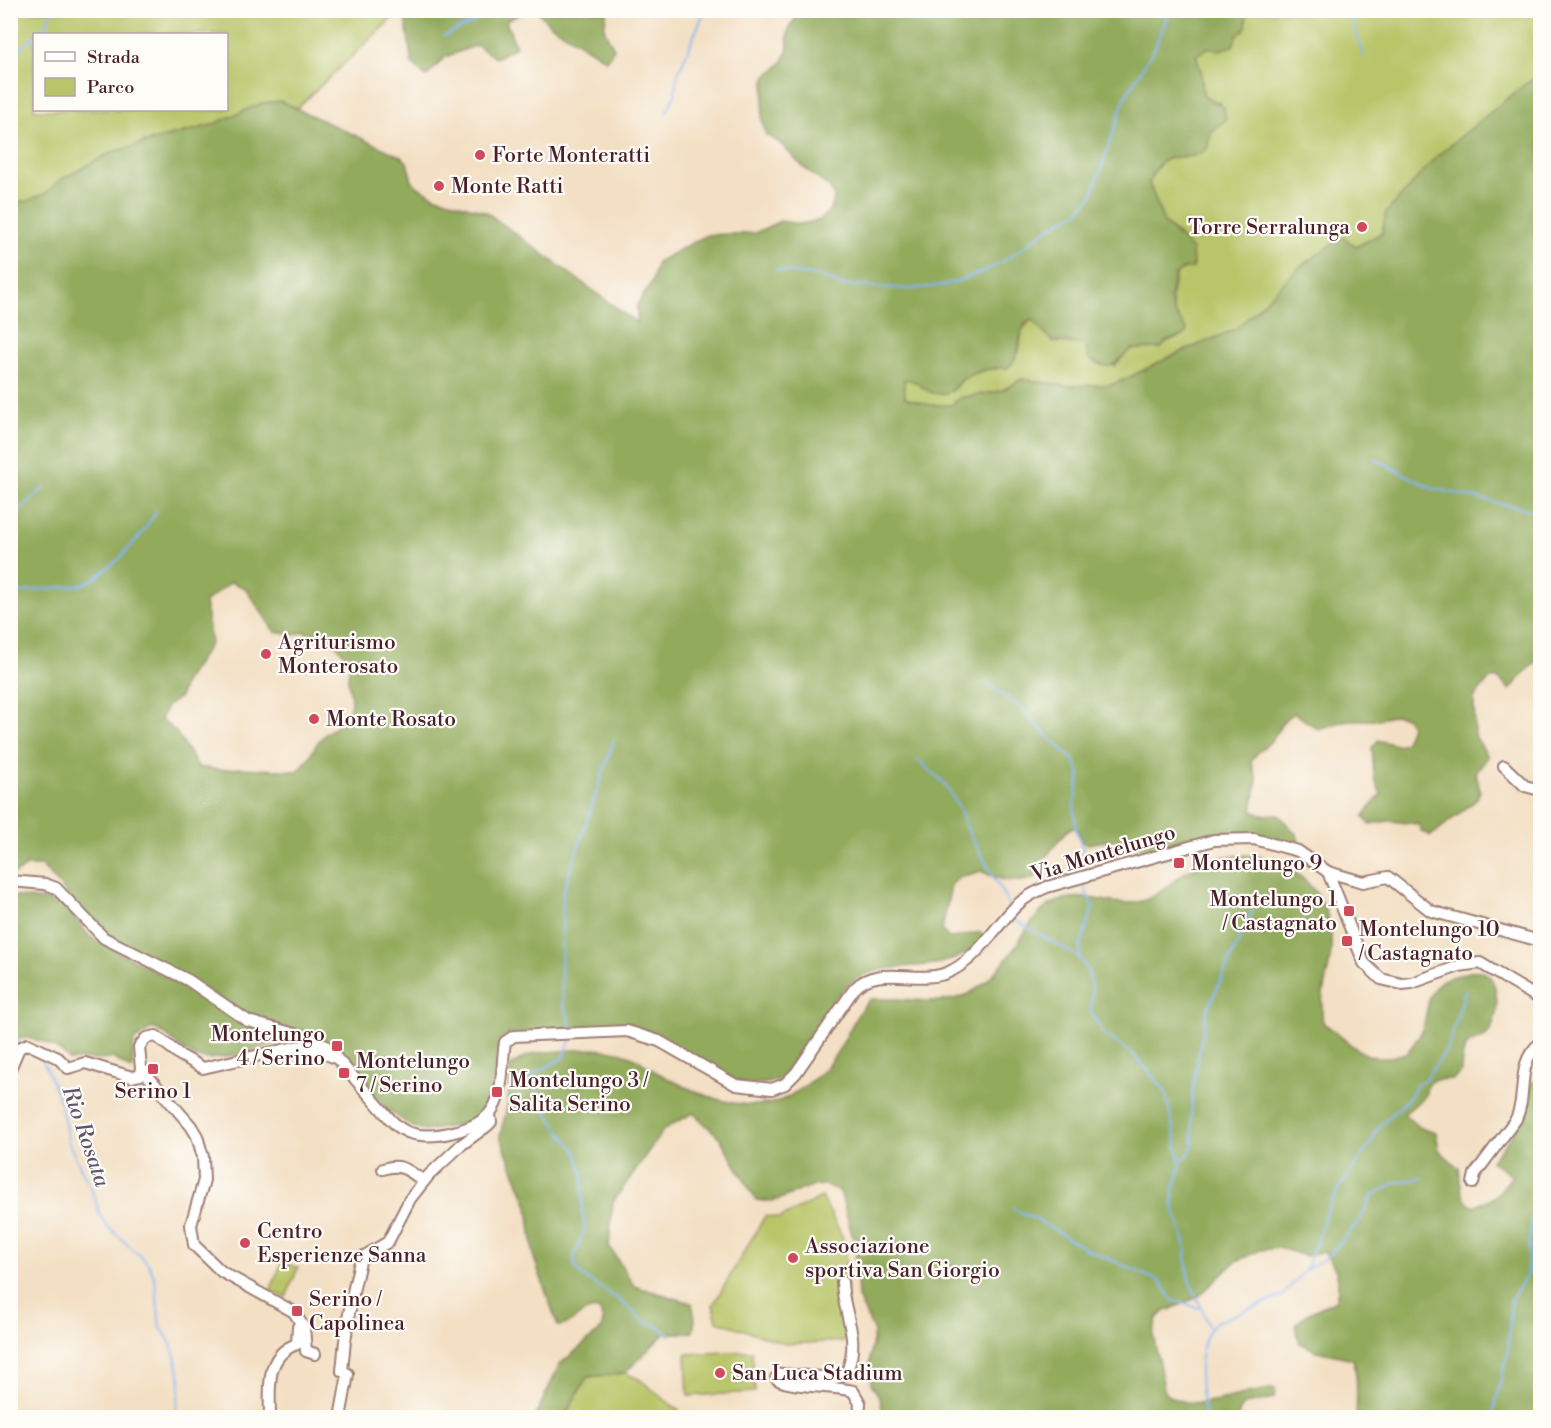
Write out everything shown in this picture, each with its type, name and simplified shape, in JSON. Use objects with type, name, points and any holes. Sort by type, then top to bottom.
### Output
[{"type":"street","points":[[1504,766],[1525,786],[1540,790]]},
{"type":"street","name":"Via Montelungo","points":[[490,1114],[500,1090],[505,1042],[514,1036],[627,1031],[659,1041],[736,1086],[772,1089],[785,1084],[796,1072],[860,983],[873,977],[929,978],[950,972],[976,952],[1016,906],[1047,887],[1214,840],[1232,838],[1254,839],[1298,851],[1328,872]]},
{"type":"street","points":[[1328,872],[1363,882],[1388,877],[1431,911],[1540,941]]},
{"type":"street","points":[[1328,872],[1364,963],[1381,979],[1402,984],[1459,966],[1480,963],[1540,999]]},
{"type":"street","points":[[10,881],[45,884],[56,888],[104,938],[188,980],[248,1021],[313,1038],[326,1046],[401,1130],[424,1136],[447,1132],[476,1123],[490,1114],[491,1122],[446,1158],[424,1181],[405,1206],[388,1242],[361,1258],[353,1288],[342,1371],[348,1374],[340,1418]]},
{"type":"street","points":[[315,1354],[306,1352],[304,1328],[289,1308],[222,1272],[194,1245],[191,1225],[204,1180],[203,1157],[197,1136],[145,1074],[139,1062],[138,1052],[141,1043],[151,1036],[156,1036],[180,1055],[203,1068],[306,1046],[337,1059]]},
{"type":"street","points":[[1473,1183],[1475,1174],[1521,1109],[1521,1084],[1529,1055],[1540,1043]]},
{"type":"street","points":[[10,1069],[19,1048],[27,1044],[58,1058],[68,1068],[85,1064],[132,1077],[145,1074]]},
{"type":"street","points":[[383,1169],[394,1166],[406,1168],[424,1181]]},
{"type":"street","points":[[842,1282],[843,1299],[852,1329],[852,1354],[846,1374],[836,1378],[781,1374],[776,1378],[785,1384],[829,1386],[853,1390],[860,1403],[859,1418]]},
{"type":"street","points":[[270,1418],[271,1371],[279,1354],[297,1344],[298,1318]]},
{"type":"green space","points":[[404,10],[527,11],[506,21],[516,47],[495,58],[477,45],[445,57],[426,77],[412,64]]},
{"type":"green space","points":[[11,11],[400,11],[297,108],[280,101],[262,103],[212,125],[141,143],[60,180],[46,193],[28,201],[11,202]]},
{"type":"green space","points":[[537,11],[607,11],[604,28],[614,49],[606,60],[549,24]]},
{"type":"green space","points":[[800,11],[1247,11],[1246,27],[1236,37],[1233,46],[1219,50],[1209,47],[1196,55],[1201,72],[1203,96],[1224,107],[1226,120],[1211,131],[1207,149],[1190,156],[1168,158],[1155,170],[1149,183],[1164,223],[1192,249],[1193,268],[1183,269],[1175,275],[1170,298],[1173,311],[1187,330],[1185,335],[1167,341],[1161,348],[1131,349],[1116,363],[1103,366],[1089,359],[1085,345],[1052,341],[1031,319],[1023,329],[1016,357],[1006,369],[991,369],[974,374],[962,380],[949,392],[942,394],[931,392],[913,381],[904,380],[905,398],[931,405],[952,405],[959,398],[1001,391],[1022,379],[1067,386],[1110,385],[1236,329],[1302,265],[1343,237],[1356,247],[1382,233],[1386,213],[1437,156],[1524,85],[1540,75],[1540,659],[1510,690],[1498,678],[1489,679],[1474,698],[1475,736],[1488,757],[1476,773],[1480,791],[1476,800],[1431,836],[1422,832],[1418,824],[1389,821],[1370,824],[1363,817],[1381,794],[1374,777],[1372,748],[1378,740],[1396,745],[1405,743],[1411,726],[1406,717],[1396,715],[1376,720],[1347,720],[1318,729],[1294,713],[1283,722],[1270,742],[1257,753],[1251,762],[1257,779],[1252,811],[1261,815],[1278,814],[1297,835],[1301,849],[1282,841],[1244,835],[1205,839],[1147,854],[1131,837],[1087,844],[1082,842],[1077,829],[1072,827],[1040,861],[1037,876],[1023,881],[1009,881],[981,871],[958,878],[951,885],[942,930],[948,938],[980,932],[983,935],[980,941],[959,957],[944,962],[882,970],[853,981],[834,999],[782,1078],[764,1083],[746,1083],[730,1079],[713,1071],[666,1040],[637,1028],[601,1026],[508,1034],[498,1043],[495,1079],[483,1113],[475,1119],[453,1126],[425,1131],[411,1126],[387,1109],[323,1041],[304,1031],[263,1023],[104,935],[42,866],[27,866],[11,876],[10,202],[28,201],[46,193],[60,180],[112,152],[212,125],[262,103],[280,101],[400,156],[407,162],[412,181],[418,187],[434,196],[486,212],[637,323],[637,305],[652,282],[657,262],[707,235],[755,233],[780,221],[800,224],[820,220],[833,205],[834,196],[829,187],[804,168],[779,142],[766,135],[762,119],[765,77],[777,68],[786,56],[788,32]],"holes":[[[231,582],[245,588],[275,632],[294,635],[304,632],[326,637],[341,650],[350,667],[348,678],[351,703],[348,714],[341,723],[323,737],[297,771],[240,768],[221,770],[198,767],[176,732],[161,719],[167,706],[180,697],[184,683],[211,643],[205,602]]]},
{"type":"green space","points":[[1247,11],[1540,11],[1540,75],[1524,85],[1437,156],[1386,213],[1382,233],[1356,247],[1343,238],[1302,265],[1237,329],[1110,385],[1067,386],[1022,379],[1001,391],[959,398],[953,405],[931,405],[905,399],[904,379],[909,378],[951,392],[965,377],[988,369],[997,369],[1019,352],[1022,330],[1032,319],[1052,341],[1085,345],[1114,366],[1131,349],[1161,348],[1167,341],[1185,335],[1173,306],[1173,288],[1178,273],[1193,267],[1179,235],[1164,223],[1149,183],[1155,170],[1168,158],[1190,156],[1207,149],[1211,131],[1218,124],[1220,103],[1203,96],[1201,72],[1196,54],[1244,31]]},
{"type":"green space","points":[[1254,855],[1276,863],[1292,871],[1316,893],[1324,907],[1331,940],[1330,960],[1322,999],[1323,1023],[1363,1053],[1382,1058],[1406,1054],[1422,1031],[1431,995],[1442,980],[1479,971],[1490,977],[1495,989],[1496,1012],[1489,1032],[1465,1049],[1461,1072],[1453,1079],[1433,1080],[1427,1087],[1425,1096],[1404,1114],[1418,1126],[1436,1132],[1439,1150],[1459,1168],[1463,1195],[1474,1207],[1496,1196],[1512,1176],[1491,1161],[1521,1120],[1526,1104],[1527,1088],[1540,1079],[1540,1417],[1356,1417],[1357,1395],[1353,1359],[1317,1351],[1300,1343],[1295,1325],[1307,1314],[1336,1300],[1338,1280],[1335,1268],[1323,1251],[1306,1256],[1279,1248],[1260,1250],[1235,1262],[1198,1297],[1164,1312],[1157,1318],[1153,1334],[1165,1394],[1178,1400],[1192,1403],[1205,1402],[1275,1389],[1274,1398],[1247,1404],[1240,1409],[1238,1417],[884,1417],[880,1399],[871,1383],[869,1366],[874,1332],[858,1297],[855,1245],[840,1191],[824,1185],[813,1186],[775,1200],[756,1200],[720,1138],[693,1113],[664,1129],[613,1202],[609,1246],[634,1286],[692,1303],[695,1319],[693,1332],[664,1334],[625,1373],[587,1377],[564,1417],[535,1417],[560,1364],[602,1329],[603,1319],[599,1310],[593,1310],[583,1313],[569,1323],[558,1326],[534,1258],[528,1206],[500,1136],[508,1103],[510,1067],[522,1058],[539,1053],[586,1049],[620,1052],[632,1056],[685,1087],[719,1100],[754,1105],[771,1103],[799,1090],[824,1070],[870,999],[933,1001],[963,996],[978,988],[993,974],[1033,921],[1048,906],[1060,900],[1072,898],[1138,902],[1150,898],[1190,869],[1226,856]]},
{"type":"green space","points":[[11,896],[44,900],[66,907],[90,937],[193,991],[248,1028],[284,1037],[279,1043],[225,1057],[204,1059],[190,1054],[153,1028],[134,1041],[132,1070],[113,1058],[70,1061],[54,1047],[33,1039],[19,1038],[11,1046]]},
{"type":"green space","name":"Associazione sportiva San Giorgio","points":[[822,1197],[843,1238],[847,1275],[846,1341],[786,1344],[717,1321],[713,1305],[765,1216],[780,1218]]},
{"type":"green space","points":[[282,1262],[298,1268],[286,1297],[270,1291]]},
{"type":"green space","name":"San Luca Stadium","points":[[752,1351],[755,1392],[688,1396],[686,1354]]},
{"type":"green space","points":[[625,1373],[639,1379],[679,1411],[673,1417],[564,1418],[587,1377]]},
{"type":"waterway","points":[[37,33],[45,27],[52,10]]},
{"type":"waterway","points":[[444,36],[499,10]]},
{"type":"waterway","points":[[666,113],[675,95],[677,76],[705,10]]},
{"type":"waterway","points":[[776,270],[824,277],[841,285],[911,289],[945,285],[964,279],[989,269],[1016,253],[1050,227],[1078,212],[1092,196],[1125,97],[1155,47],[1170,10]]},
{"type":"waterway","points":[[1348,10],[1364,56]]},
{"type":"waterway","points":[[10,58],[33,37]]},
{"type":"waterway","points":[[1375,459],[1431,488],[1540,512]]},
{"type":"waterway","name":"Rio Rosata","points":[[10,519],[45,487]]},
{"type":"waterway","points":[[10,593],[81,585],[94,579],[120,558],[142,533],[157,511]]},
{"type":"waterway","points":[[987,683],[1028,714],[1039,728],[1074,760],[1080,775],[1074,805],[1076,829],[1083,849],[1078,869],[1080,874]]},
{"type":"waterway","points":[[571,1030],[568,1015],[563,1006],[561,970],[563,892],[614,740]]},
{"type":"waterway","points":[[918,760],[943,782],[959,807],[968,831],[1011,908]]},
{"type":"waterway","points":[[1082,880],[1093,908],[1080,947],[1080,958],[1088,971],[1092,988],[1091,1013],[1105,1035],[1133,1054],[1165,1090],[1181,1165],[1173,1193],[1173,1206],[1185,1242],[1188,1277],[1210,1328]]},
{"type":"waterway","points":[[1181,1161],[1189,1154],[1193,1143],[1191,1113],[1193,1085],[1207,1010],[1253,910]]},
{"type":"waterway","points":[[1014,916],[1013,919],[1080,958]]},
{"type":"waterway","name":"Rio Rosata","points":[[10,940],[15,958],[10,977]]},
{"type":"waterway","points":[[1306,1270],[1328,1209],[1339,1188],[1371,1143],[1377,1129],[1412,1095],[1416,1086],[1427,1077],[1448,1048],[1465,991]]},
{"type":"waterway","name":"Rio Rosata","points":[[10,1037],[21,1043]]},
{"type":"waterway","points":[[571,1038],[563,1058],[530,1076],[551,1119],[577,1153],[583,1175],[582,1211],[585,1228],[574,1257],[575,1267],[583,1277],[617,1298],[645,1322],[660,1327],[670,1336]]},
{"type":"waterway","name":"Rio Rosata","points":[[41,1055],[60,1102],[69,1144],[93,1193],[100,1215],[106,1225],[148,1263],[155,1279],[160,1327],[172,1346],[179,1370],[180,1385],[176,1418]]},
{"type":"waterway","points":[[1205,1418],[1200,1381],[1201,1355],[1204,1343],[1216,1322],[1282,1296],[1305,1270],[1326,1258],[1348,1234],[1361,1218],[1372,1196],[1395,1183],[1423,1178]]},
{"type":"waterway","points":[[1527,1273],[1531,1221],[1540,1203]]},
{"type":"waterway","points":[[1012,1208],[1045,1224],[1084,1248],[1161,1282],[1172,1300],[1199,1308]]},
{"type":"waterway","points":[[1492,1418],[1508,1351],[1511,1299],[1533,1267],[1540,1263]]},
{"type":"place","name":"Forte Monteratti","points":[[480,155]]},
{"type":"place","name":"Monte Ratti","points":[[439,186]]},
{"type":"place","name":"Torre Serralunga","points":[[1362,227]]},
{"type":"place","name":"Agriturismo Monterosato","points":[[266,654]]},
{"type":"place","name":"Monte Rosato","points":[[314,719]]},
{"type":"place","name":"Montelungo 9","points":[[1179,863]]},
{"type":"place","name":"Montelungo 1 / Castagnato","points":[[1349,911]]},
{"type":"place","name":"Montelungo 10 / Castagnato","points":[[1347,941]]},
{"type":"place","name":"Montelungo 4 / Serino","points":[[337,1046]]},
{"type":"place","name":"Serino 1","points":[[153,1069]]},
{"type":"place","name":"Montelungo 7 / Serino","points":[[344,1073]]},
{"type":"place","name":"Montelungo 3 / Salita Serino","points":[[497,1092]]},
{"type":"place","name":"Centro Esperienze Sanna","points":[[245,1243]]},
{"type":"place","name":"Associazione sportiva San Giorgio","points":[[793,1258]]},
{"type":"place","name":"Serino / Capolinea","points":[[297,1311]]},
{"type":"place","name":"San Luca Stadium","points":[[720,1373]]}]
